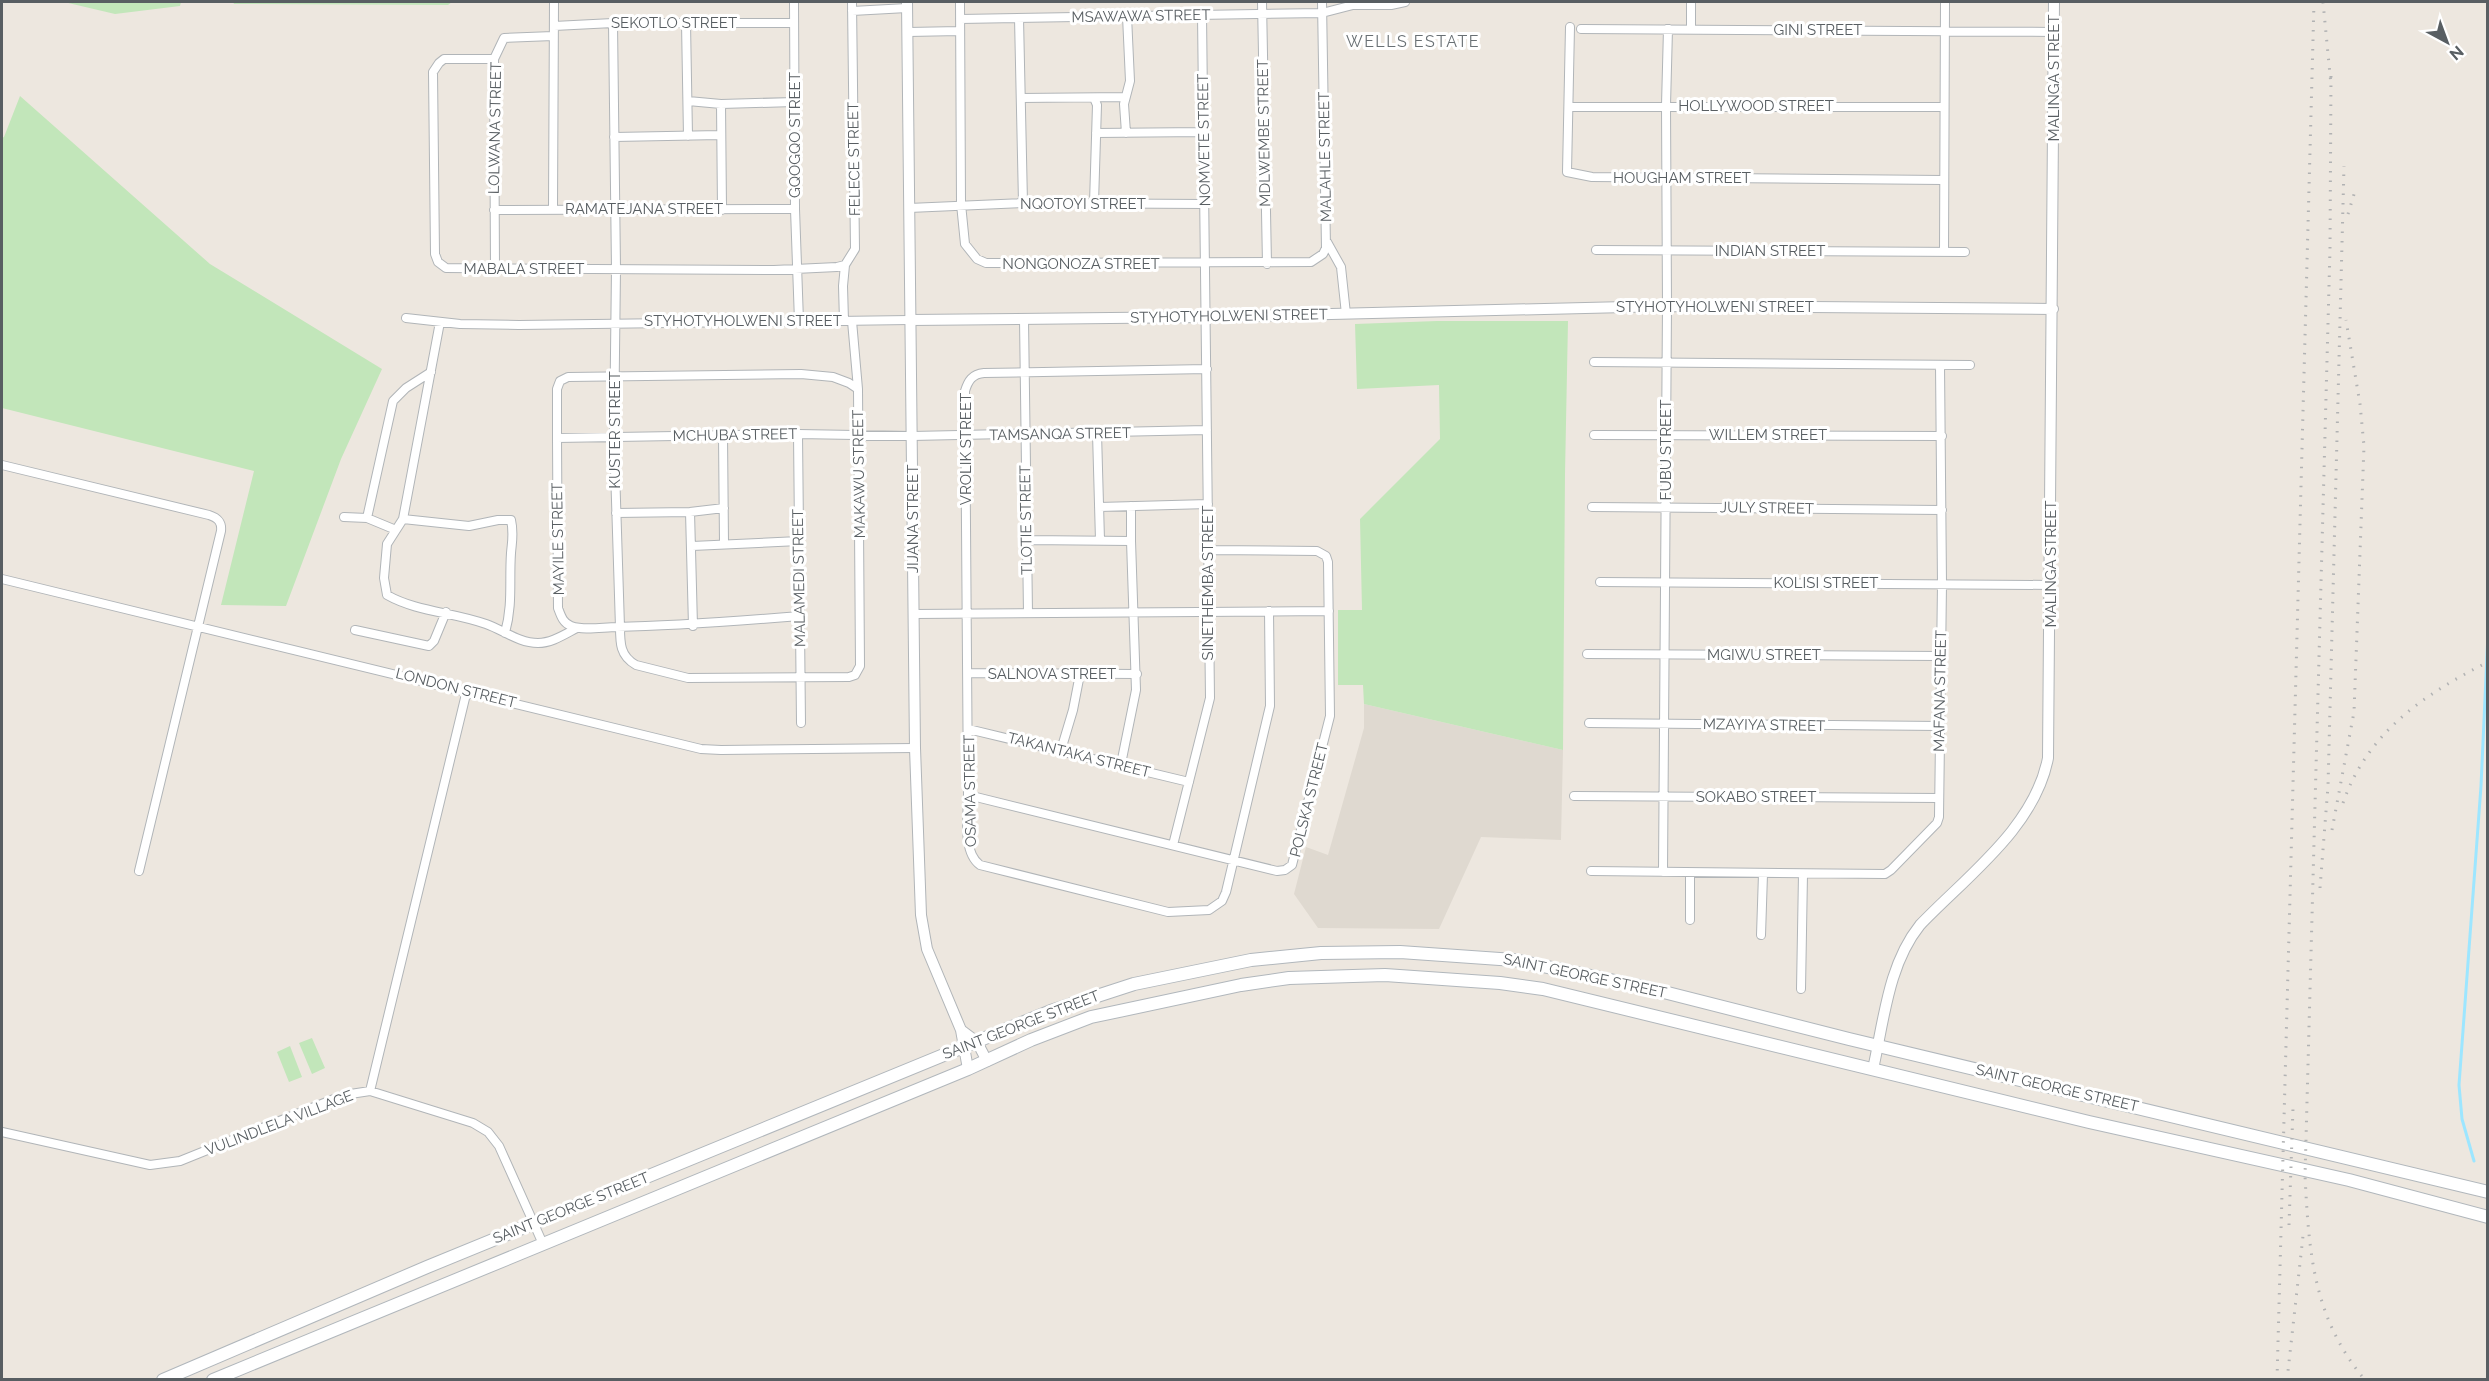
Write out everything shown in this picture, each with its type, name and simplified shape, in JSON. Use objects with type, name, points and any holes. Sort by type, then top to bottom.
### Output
[{"type":"main road","name":"SAINT GEORGE STREET","points":[[163,1380],[534,1223],[1089,997],[1196,970],[1251,960],[1321,953],[1400,952],[1514,960],[1587,973],[2487,1192]]},
{"type":"main road","name":"SAINT GEORGE STREET","points":[[213,1380],[968,1069],[1069,1024],[1157,1002],[1288,978],[1385,975],[1500,983],[1543,989],[2089,1122],[2349,1180],[2487,1217]]},
{"type":"street","points":[[553,208],[554,2]]},
{"type":"street","name":"GQOGQO STREET","points":[[794,2],[795,209],[799,321]]},
{"type":"street","name":"NONGONOZA STREET","points":[[960,2],[962,204],[965,244],[977,259],[986,263],[1267,264]]},
{"type":"street","name":"MDLWEMBE STREET","points":[[1262,2],[1267,264]]},
{"type":"street","name":"MALAHLE STREET","points":[[1267,264],[1311,262],[1323,254],[1327,242],[1322,2]]},
{"type":"street","name":"MSAWAWA STREET","points":[[960,19],[1322,14],[1353,5],[1391,5],[1405,2]]},
{"type":"street","points":[[1691,2],[1691,29]]},
{"type":"street","points":[[1944,252],[1945,2]]},
{"type":"street","name":"MALINGA STREET","points":[[1873,1069],[1895,971],[1907,943],[1920,925],[2020,822],[2040,790],[2047,767],[2050,745],[2055,2]]},
{"type":"street","points":[[852,6],[907,5]]},
{"type":"street","name":"JIJANA STREET","points":[[907,5],[915,748],[921,915],[924,940],[960,1030],[968,1069]]},
{"type":"street","name":"FELECE STREET","points":[[852,6],[855,249],[845,265],[843,286],[858,389]]},
{"type":"street","name":"NOMVETE STREET","points":[[1202,15],[1205,317]]},
{"type":"street","points":[[1126,132],[1125,97],[1130,81],[1127,16]]},
{"type":"street","points":[[1019,18],[1023,203]]},
{"type":"street","points":[[686,22],[688,136]]},
{"type":"street","name":"SEKOTLO STREET","points":[[553,31],[613,23],[794,22]]},
{"type":"street","name":"KUSTER STREET","points":[[613,23],[616,210],[614,437],[621,648],[624,655],[636,665],[697,679],[800,678]]},
{"type":"street","name":"HOUGHAM STREET","points":[[1570,27],[1567,172],[1592,177],[1943,180]]},
{"type":"street","name":"GINI STREET","points":[[1581,28],[2054,32]]},
{"type":"street","name":"FUBU STREET","points":[[1663,872],[1668,29]]},
{"type":"street","name":"LOLWANA STREET","points":[[495,269],[494,59],[504,38],[553,31]]},
{"type":"street","points":[[908,32],[960,32]]},
{"type":"street","name":"MABALA STREET","points":[[494,59],[444,59],[436,67],[432,76],[436,258],[441,266],[495,269],[798,269]]},
{"type":"street","points":[[1021,98],[1125,97]]},
{"type":"street","points":[[1094,98],[1097,105],[1094,203]]},
{"type":"street","points":[[688,101],[721,104],[794,102]]},
{"type":"street","points":[[721,104],[722,210]]},
{"type":"street","name":"HOLLYWOOD STREET","points":[[1569,107],[1666,105],[1943,107]]},
{"type":"street","points":[[1096,133],[1204,132]]},
{"type":"street","points":[[614,137],[720,135]]},
{"type":"street","name":"NQOTOYI STREET","points":[[909,208],[1023,203],[1205,204]]},
{"type":"street","name":"RAMATEJANA STREET","points":[[494,210],[553,208],[795,209]]},
{"type":"street","points":[[1327,242],[1341,267],[1346,314]]},
{"type":"street","name":"INDIAN STREET","points":[[1596,250],[1965,252]]},
{"type":"street","points":[[798,269],[845,265]]},
{"type":"street","name":"STYHOTYHOLWENI STREET","points":[[406,318],[440,322],[519,325],[615,322],[1205,317],[1667,306],[2053,309]]},
{"type":"street","name":"SINETHEMBA STREET","points":[[1173,845],[1210,698],[1205,317]]},
{"type":"street","name":"TLOTIE STREET","points":[[1024,319],[1028,614]]},
{"type":"street","points":[[440,322],[403,519],[387,544],[384,578],[387,595],[404,604],[446,612],[538,643],[555,639],[577,628],[693,626],[800,616]]},
{"type":"street","points":[[1594,362],[1970,364]]},
{"type":"street","name":"MAFANA STREET","points":[[1590,871],[1885,874],[1937,823],[1942,584],[1940,364]]},
{"type":"street","name":"VROLIK STREET","points":[[967,614],[965,391],[970,378],[984,373],[1207,369]]},
{"type":"street","points":[[368,518],[393,401],[406,388],[431,372]]},
{"type":"street","name":"MAKAWU STREET","points":[[615,377],[818,375],[842,380],[858,389],[859,671],[849,677],[800,678]]},
{"type":"street","name":"MAYILE STREET","points":[[577,628],[565,622],[558,608],[557,389],[560,381],[568,377],[615,377]]},
{"type":"street","name":"TAMSANQA STREET","points":[[912,436],[1207,430]]},
{"type":"street","points":[[1097,433],[1100,540]]},
{"type":"street","name":"MCHUBA STREET","points":[[557,438],[798,434],[912,436]]},
{"type":"street","name":"MALAMEDI STREET","points":[[798,434],[801,723]]},
{"type":"street","points":[[723,435],[724,543]]},
{"type":"street","name":"WILLEM STREET","points":[[1594,435],[1942,436]]},
{"type":"street","points":[[2,465],[217,518],[220,523],[221,531],[138,871]]},
{"type":"street","points":[[1099,507],[1208,504]]},
{"type":"street","points":[[1121,764],[1136,690],[1137,674],[1131,506]]},
{"type":"street","name":"JULY STREET","points":[[1592,507],[1942,510]]},
{"type":"street","points":[[616,513],[690,512],[724,508]]},
{"type":"street","points":[[690,512],[693,626]]},
{"type":"street","points":[[344,517],[368,518],[396,530]]},
{"type":"street","points":[[403,519],[469,526],[498,520],[511,520],[514,533],[511,554],[512,584],[510,614],[505,633]]},
{"type":"street","points":[[1026,540],[1131,541]]},
{"type":"street","points":[[692,546],[799,541]]},
{"type":"street","name":"POLSKA STREET","points":[[968,795],[1277,871],[1285,870],[1293,862],[1330,716],[1329,567],[1323,553],[1317,550],[1207,550]]},
{"type":"street","name":"LONDON STREET","points":[[2,579],[712,750],[915,748]]},
{"type":"street","name":"KOLISI STREET","points":[[1600,582],[2051,585]]},
{"type":"street","points":[[914,614],[1329,610]]},
{"type":"street","name":"OSAMA STREET","points":[[967,614],[969,849],[977,862],[1056,885],[1168,912],[1209,909],[1222,901],[1270,706],[1269,611]]},
{"type":"street","points":[[355,630],[429,646],[434,641],[446,612]]},
{"type":"street","name":"MGIWU STREET","points":[[1587,654],[1940,656]]},
{"type":"street","name":"SALNOVA STREET","points":[[968,673],[1137,674]]},
{"type":"street","points":[[1061,750],[1073,710],[1080,674]]},
{"type":"street","points":[[370,1091],[467,690]]},
{"type":"street","name":"MZAYIYA STREET","points":[[1589,723],[1940,726]]},
{"type":"street","name":"TAKANTAKA STREET","points":[[968,729],[1189,782]]},
{"type":"street","name":"SOKABO STREET","points":[[1574,796],[1939,798]]},
{"type":"street","points":[[1690,873],[1690,920]]},
{"type":"street","points":[[1761,936],[1763,874]]},
{"type":"street","points":[[1801,989],[1803,874]]},
{"type":"street","points":[[960,1030],[977,1042],[987,1061]]},
{"type":"street","name":"VULINDLELA VILLAGE","points":[[2,1132],[143,1164],[161,1166],[180,1161],[344,1095],[370,1091],[473,1123],[488,1132],[501,1150],[543,1244]]},
{"type":"shaded area","points":[[1364,704],[1563,750],[1561,840],[1481,837],[1439,929],[1318,928],[1294,894],[1306,847],[1328,855],[1364,728]]},
{"type":"green space","points":[[64,2],[181,2],[180,6],[115,14]]},
{"type":"green space","points":[[233,2],[452,2],[448,5],[234,4]]},
{"type":"green space","points":[[20,96],[210,264],[382,369],[341,459],[286,606],[221,605],[254,471],[2,408],[2,138]]},
{"type":"green space","points":[[1437,321],[1568,321],[1563,750],[1364,704],[1363,685],[1338,685],[1338,610],[1362,610],[1360,519],[1440,439],[1439,385],[1357,389],[1355,324]]},
{"type":"green space","points":[[312,1038],[325,1068],[312,1074],[299,1043]]},
{"type":"green space","points":[[290,1046],[302,1077],[289,1082],[277,1052]]},
{"type":"waterway","points":[[2474,1161],[2462,1119],[2459,1085],[2481,786],[2488,633]]},
{"type":"railway","points":[[2277,1380],[2314,2]]},
{"type":"railway","points":[[2323,2],[2331,85]]},
{"type":"railway","points":[[2331,76],[2330,249],[2305,1176],[2312,1258],[2324,1309],[2334,1333],[2365,1380]]},
{"type":"railway","points":[[2320,888],[2328,786],[2344,166]]},
{"type":"railway","points":[[2348,214],[2355,191]]},
{"type":"railway","points":[[2332,830],[2354,712],[2364,446],[2360,404],[2346,320]]},
{"type":"railway","points":[[2343,803],[2353,778],[2367,756],[2400,718],[2420,702],[2464,674],[2488,662]]},
{"type":"railway","points":[[2289,1225],[2293,1108]]},
{"type":"railway","points":[[2287,1380],[2303,1236]]},
{"type":"district","name":"WELLS ESTATE","points":[[1413,41]]}]
